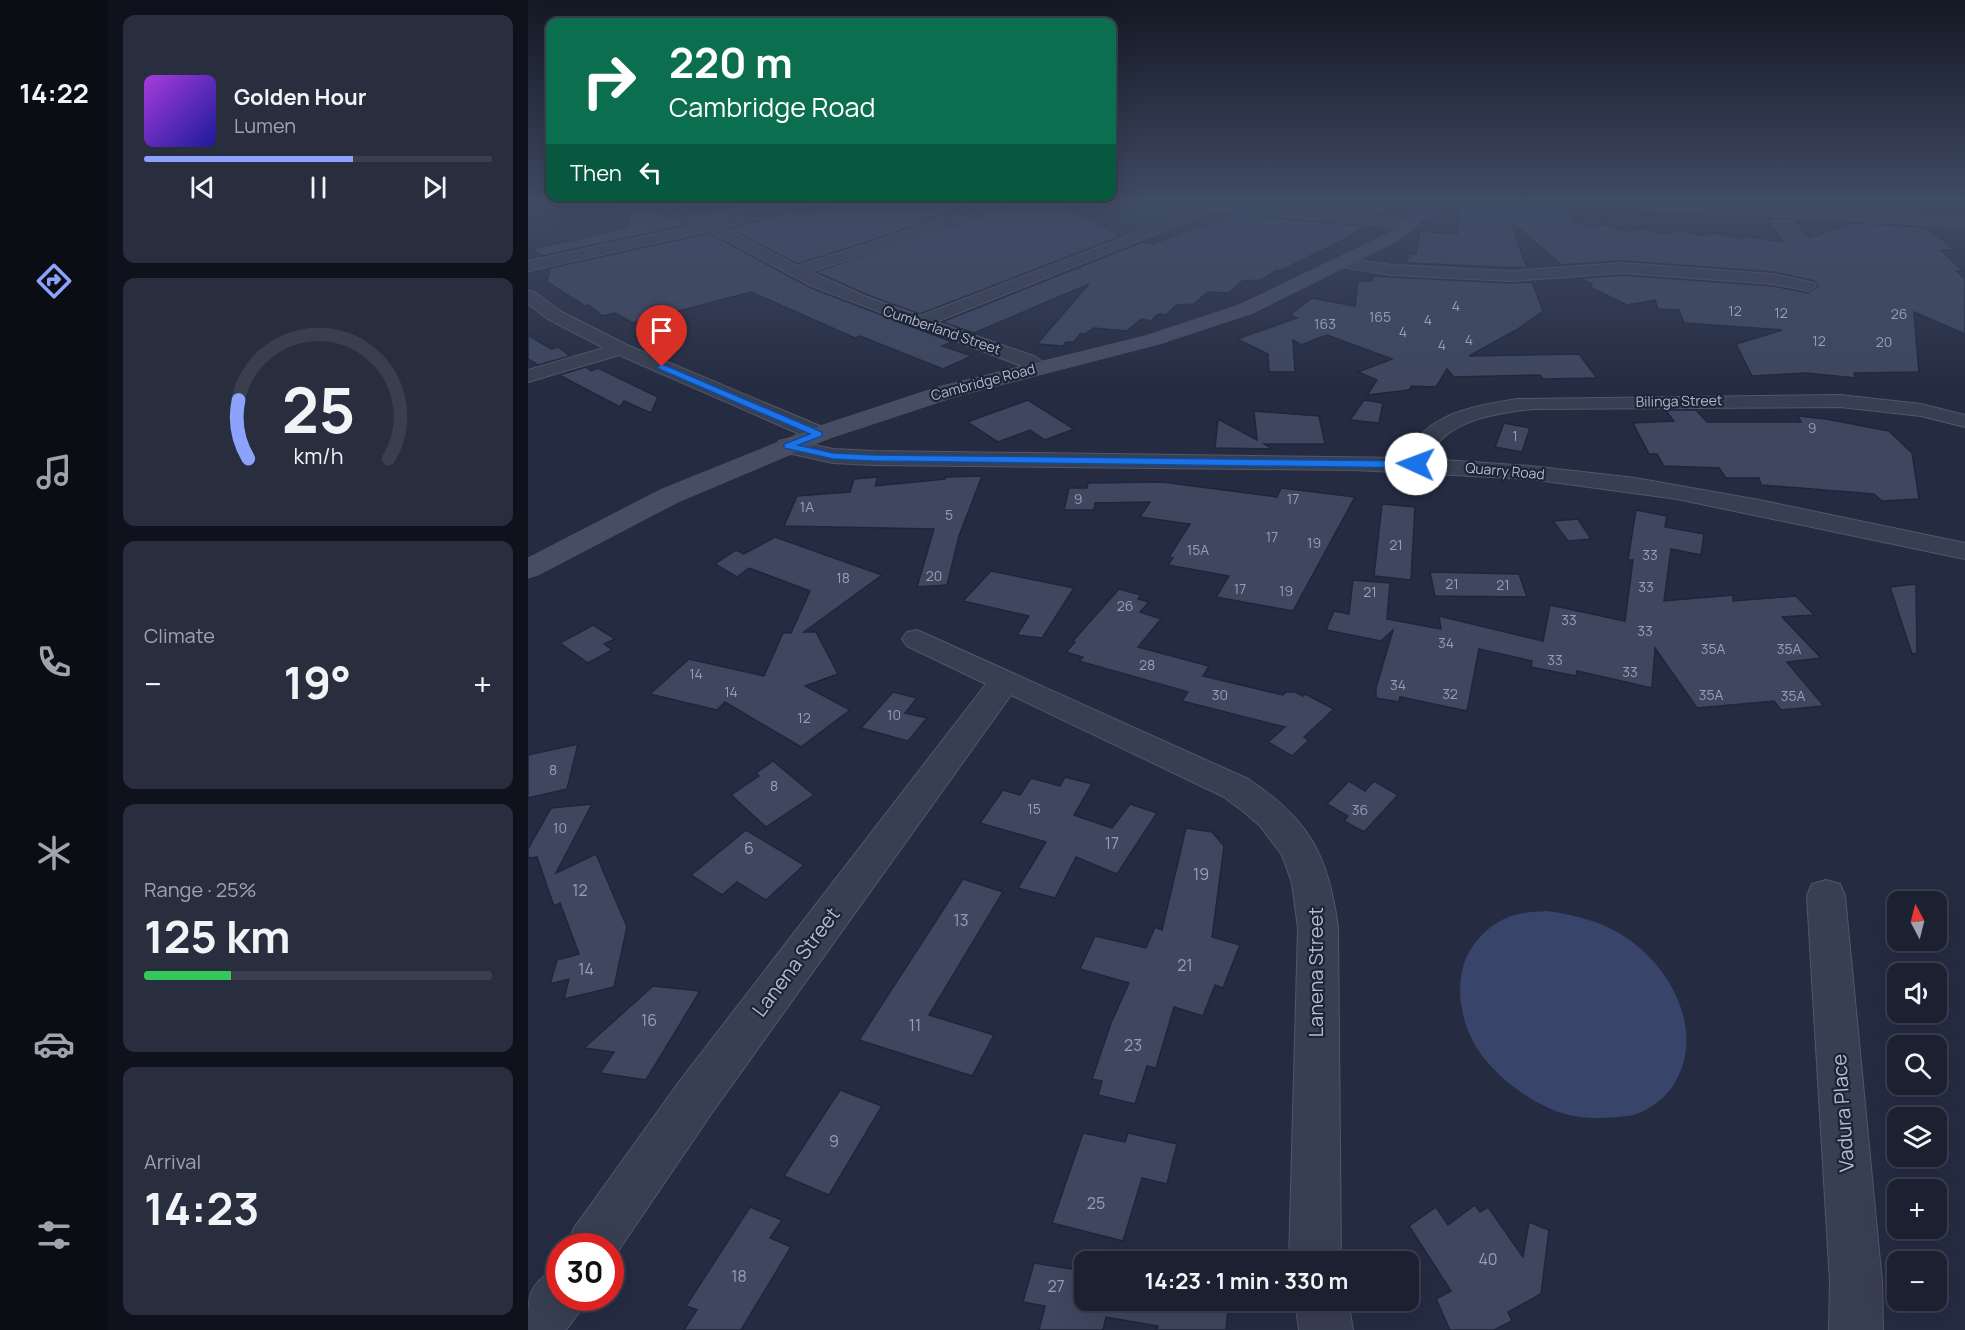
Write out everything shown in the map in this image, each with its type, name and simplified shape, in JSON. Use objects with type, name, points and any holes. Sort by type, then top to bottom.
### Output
[{"type":"main road","name":"Cambridge Road","points":[[528,569],[669,496],[787,446],[912,402],[1040,367],[1152,340],[1221,318],[1272,298],[1340,264]]},
{"type":"street","name":"Cumberland Street","points":[[784,264],[852,297],[1027,360],[1040,367]]},
{"type":"street","points":[[797,271],[819,264]]},
{"type":"street","points":[[920,322],[1069,264]]},
{"type":"street","points":[[1349,264],[1391,270],[1511,276],[1622,268],[1773,279],[1808,286]]},
{"type":"street","points":[[528,296],[554,315],[620,349],[819,434]]},
{"type":"street","points":[[528,376],[620,349]]},
{"type":"street","name":"Bilinga Street","points":[[1416,464],[1418,453],[1428,439],[1452,423],[1495,408],[1533,404],[1840,401],[1913,409],[1965,421]]},
{"type":"street","name":"Quarry Road","points":[[787,446],[833,456],[874,458],[1416,464],[1548,474],[1635,486],[1965,551]]},
{"type":"street","name":"Lanena Street","points":[[917,639],[1236,788],[1258,802],[1287,832],[1303,856],[1315,894],[1318,928],[1315,1251]]},
{"type":"street","name":"Lanena Street","points":[[601,1233],[695,1098],[1005,681]]},
{"type":"street","name":"Vadura Place","points":[[1826,896],[1856,1282],[1856,1330]]},
{"type":"street","points":[[1323,1311],[1326,1330]]},
{"type":"water","points":[[1547,911],[1598,923],[1632,941],[1667,979],[1676,996],[1683,1014],[1686,1033],[1686,1051],[1681,1070],[1668,1092],[1646,1110],[1627,1116],[1589,1118],[1560,1113],[1541,1105],[1514,1087],[1490,1065],[1468,1031],[1463,1016],[1460,985],[1467,956],[1475,943],[1488,929],[1509,917]]},
{"type":"building","points":[[568,264],[767,264],[811,288],[952,342],[942,346],[972,356],[943,369],[860,336],[855,338],[751,292],[633,323],[615,313],[602,316],[589,305],[585,306],[547,282],[550,268]]},
{"type":"building","points":[[839,264],[1049,264],[920,314],[868,295],[816,272]]},
{"type":"building","points":[[1087,264],[1294,264],[1280,271],[1276,270],[1262,280],[1242,281],[1229,293],[1208,292],[1194,304],[1177,305],[1166,315],[1158,314],[1151,321],[1141,319],[1127,331],[1094,328],[1085,334],[1080,334],[1074,342],[1066,342],[1063,346],[1037,344],[1089,284],[974,333],[942,322]]},
{"type":"building","points":[[1431,264],[1526,264],[1527,268]]},
{"type":"building","points":[[1664,264],[1956,264],[1963,271],[1956,271],[1965,279],[1965,334],[1914,312],[1919,372],[1854,373],[1856,378],[1806,373],[1752,376],[1736,344],[1782,330],[1684,323],[1679,310],[1658,309],[1655,300],[1627,305],[1590,287],[1592,284],[1580,278],[1622,275],[1773,286],[1808,293],[1818,286],[1814,281],[1773,272]]},
{"type":"building","points":[[1373,276],[1532,282],[1543,311],[1518,329],[1469,356],[1579,354],[1597,378],[1543,379],[1540,375],[1454,377],[1447,369],[1436,387],[1412,386],[1409,390],[1367,395],[1377,380],[1358,372],[1392,359],[1327,335],[1301,345],[1293,340],[1295,372],[1269,372],[1268,354],[1237,339],[1297,318],[1290,315],[1312,298],[1355,306],[1358,281],[1372,281]]},
{"type":"building","points":[[528,335],[551,349],[558,347],[570,356],[538,365],[528,359]]},
{"type":"building","points":[[586,367],[591,371],[598,368],[658,397],[651,413],[624,401],[620,407],[559,375]]},
{"type":"building","points":[[1028,400],[1074,429],[1045,440],[1030,430],[998,442],[967,422]]},
{"type":"building","points":[[1364,400],[1383,403],[1379,423],[1350,420]]},
{"type":"building","points":[[1665,410],[1696,410],[1707,422],[1801,422],[1798,416],[1889,431],[1912,453],[1919,499],[1882,501],[1874,494],[1761,485],[1759,478],[1726,478],[1719,468],[1664,466],[1657,454],[1649,454],[1633,423],[1674,421]]},
{"type":"building","points":[[1254,411],[1319,416],[1325,444],[1264,444],[1273,449],[1215,448],[1218,419],[1257,440]]},
{"type":"building","points":[[1504,423],[1530,428],[1522,452],[1495,447]]},
{"type":"building","points":[[982,476],[959,536],[947,585],[917,587],[934,529],[784,526],[797,496],[850,492],[854,479],[878,477],[875,486],[945,479],[946,477]]},
{"type":"building","points":[[1162,482],[1277,497],[1281,488],[1355,497],[1293,611],[1216,597],[1229,576],[1168,565],[1173,558],[1169,557],[1190,524],[1140,517],[1150,502],[1095,503],[1094,510],[1064,510],[1069,488],[1087,488],[1088,483]]},
{"type":"building","points":[[1382,504],[1415,507],[1411,580],[1374,576]]},
{"type":"building","points":[[1636,510],[1667,516],[1665,527],[1704,534],[1701,555],[1671,549],[1664,601],[1733,595],[1733,601],[1796,596],[1814,615],[1782,617],[1821,658],[1787,662],[1824,706],[1781,710],[1774,701],[1697,708],[1655,648],[1652,688],[1577,671],[1576,676],[1531,667],[1532,661],[1479,649],[1467,711],[1400,697],[1399,702],[1376,698],[1376,688],[1393,630],[1381,641],[1326,630],[1334,611],[1349,614],[1353,580],[1390,583],[1387,619],[1441,629],[1439,616],[1543,641],[1550,605],[1625,621],[1633,560],[1628,560]]},
{"type":"building","points":[[1578,519],[1591,539],[1568,541],[1553,521]]},
{"type":"building","points":[[775,537],[882,575],[804,632],[816,632],[838,674],[805,686],[850,710],[801,747],[725,702],[717,710],[650,694],[689,659],[764,676],[783,633],[791,633],[810,591],[749,568],[737,577],[715,564],[736,550],[744,554]]},
{"type":"building","points":[[991,571],[1074,588],[1042,638],[1017,635],[1029,616],[963,601]]},
{"type":"building","points":[[1430,572],[1519,574],[1527,597],[1435,596]]},
{"type":"building","points":[[1916,584],[1917,653],[1912,654],[1890,587]]},
{"type":"building","points":[[1119,589],[1141,595],[1138,599],[1149,602],[1140,612],[1161,619],[1138,647],[1209,666],[1203,676],[1283,695],[1286,692],[1295,692],[1303,696],[1305,694],[1334,709],[1304,737],[1309,740],[1292,756],[1268,742],[1285,727],[1182,701],[1188,692],[1079,661],[1083,657],[1066,652],[1075,642],[1072,642]]},
{"type":"building","points":[[593,625],[615,639],[604,644],[612,650],[588,663],[560,643]]},
{"type":"building","points":[[893,692],[917,698],[905,713],[927,718],[908,741],[861,728]]},
{"type":"building","points":[[578,744],[567,789],[528,798],[528,755]]},
{"type":"building","points":[[773,761],[814,795],[766,827],[731,795],[759,776],[756,773]]},
{"type":"building","points":[[1065,777],[1092,784],[1074,815],[1112,828],[1130,804],[1157,813],[1117,874],[1076,857],[1055,898],[1018,888],[1046,842],[980,823],[1003,790],[1020,795],[1031,778],[1060,786]]},
{"type":"building","points":[[1349,781],[1365,791],[1374,781],[1398,795],[1364,832],[1344,821],[1348,816],[1327,804]]},
{"type":"building","points":[[592,804],[556,873],[596,854],[627,927],[614,987],[564,999],[569,979],[550,984],[557,960],[579,954],[560,903],[554,906],[537,857],[528,858],[528,849],[551,808]]},
{"type":"building","points":[[1186,828],[1212,832],[1224,846],[1212,937],[1240,945],[1223,988],[1215,985],[1203,1016],[1174,1007],[1156,1068],[1147,1066],[1135,1104],[1098,1095],[1102,1081],[1092,1079],[1111,1023],[1129,983],[1080,969],[1095,936],[1146,948],[1155,927],[1162,930]]},
{"type":"building","points":[[746,830],[804,865],[766,900],[737,882],[722,895],[691,875]]},
{"type":"building","points":[[963,879],[1003,892],[929,1015],[994,1035],[972,1076],[859,1040]]},
{"type":"building","points":[[653,986],[700,991],[646,1080],[600,1073],[614,1052],[584,1048]]},
{"type":"building","points":[[840,1090],[882,1106],[829,1195],[784,1176]]},
{"type":"building","points":[[1083,1133],[1125,1142],[1128,1133],[1177,1144],[1167,1184],[1142,1178],[1123,1241],[1052,1223]]},
{"type":"building","points":[[1475,1205],[1480,1212],[1488,1207],[1523,1257],[1529,1222],[1549,1230],[1541,1294],[1508,1312],[1512,1321],[1494,1330],[1450,1330],[1436,1299],[1451,1291],[1409,1226],[1436,1207],[1448,1225]]},
{"type":"building","points":[[750,1207],[782,1220],[770,1238],[791,1247],[741,1330],[684,1330],[697,1310],[686,1306]]},
{"type":"building","points":[[1034,1263],[1074,1269],[1074,1311],[1228,1311],[1226,1330],[1157,1330],[1158,1326],[1106,1317],[1103,1330],[1039,1330],[1045,1306],[1023,1302]]},
{"type":"route","points":[[662,367],[819,434],[787,446],[833,456],[1416,464]]}]
